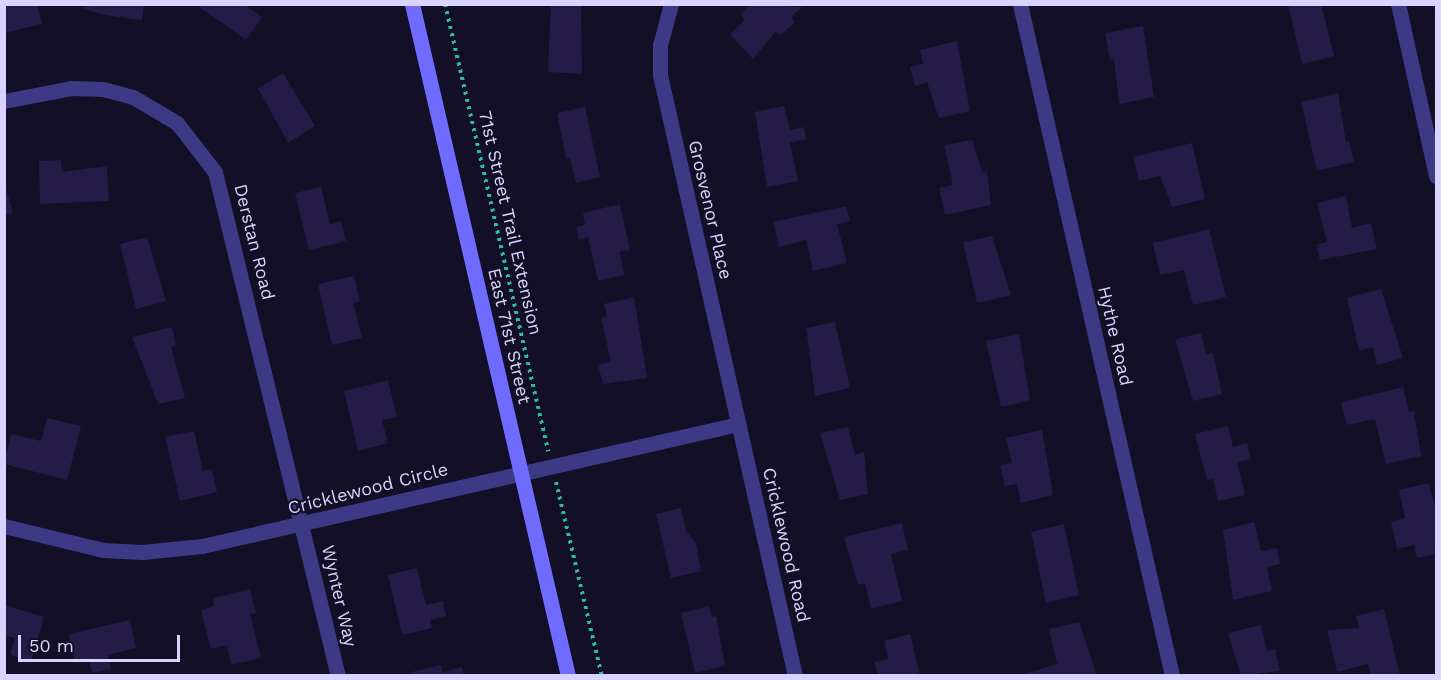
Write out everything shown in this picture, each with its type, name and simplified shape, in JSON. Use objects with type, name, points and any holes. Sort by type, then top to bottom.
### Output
[{"type":"main road","name":"East 71st Street","points":[[412,4],[568,675]]},
{"type":"street","name":"Grosvenor Place","points":[[671,4],[660,45],[660,75],[738,424]]},
{"type":"street","name":"Hythe Road","points":[[1020,4],[1172,675]]},
{"type":"street","points":[[1398,4],[1431,127],[1437,176]]},
{"type":"street","name":"Derstan Road","points":[[4,101],[71,88],[123,94],[170,116],[204,154],[222,191],[302,525]]},
{"type":"street","name":"Cricklewood Circle","points":[[4,526],[82,547],[142,552],[202,546],[302,525],[520,471],[738,424]]},
{"type":"street","name":"Cricklewood Road","points":[[738,424],[795,675]]},
{"type":"street","name":"Wynter Way","points":[[302,525],[338,675]]},
{"type":"path","name":"71st Street Trail Extension","points":[[445,4],[547,448]]},
{"type":"path","points":[[557,487],[602,675]]},
{"type":"building","points":[[4,4],[37,4],[42,24],[4,33]]},
{"type":"building","points":[[85,4],[144,4],[142,20],[104,15],[84,9]]},
{"type":"building","points":[[195,4],[244,4],[262,17],[246,40]]},
{"type":"building","points":[[551,4],[581,5],[582,74],[548,72]]},
{"type":"building","points":[[750,4],[802,7],[791,17],[795,22],[781,35],[775,32],[753,59],[730,34],[745,20],[740,14]]},
{"type":"building","points":[[1288,4],[1321,4],[1334,56],[1302,64]]},
{"type":"building","points":[[1143,26],[1154,97],[1119,104],[1114,59],[1110,60],[1105,33]]},
{"type":"building","points":[[957,41],[970,111],[939,118],[927,82],[915,86],[910,67],[923,64],[920,50]]},
{"type":"building","points":[[283,73],[315,126],[288,143],[258,88]]},
{"type":"building","points":[[1338,93],[1346,142],[1349,141],[1354,162],[1317,171],[1301,102]]},
{"type":"building","points":[[784,106],[790,130],[804,127],[806,139],[790,143],[798,181],[767,187],[755,112]]},
{"type":"building","points":[[585,107],[600,177],[576,183],[570,158],[566,159],[557,113]]},
{"type":"building","points":[[972,140],[982,172],[987,171],[991,205],[945,215],[939,188],[953,185],[944,145]]},
{"type":"building","points":[[1192,143],[1205,199],[1172,207],[1160,176],[1139,181],[1133,157]]},
{"type":"building","points":[[61,160],[62,172],[107,166],[109,201],[40,204],[39,161]]},
{"type":"building","points":[[4,182],[13,213],[4,215]]},
{"type":"building","points":[[321,187],[330,224],[341,221],[346,241],[309,250],[295,193]]},
{"type":"building","points":[[1346,196],[1352,228],[1371,223],[1377,249],[1320,260],[1316,245],[1327,242],[1317,203]]},
{"type":"building","points":[[620,204],[630,250],[620,252],[624,275],[598,281],[588,237],[579,240],[576,227],[585,225],[583,213]]},
{"type":"building","points":[[846,206],[850,221],[837,224],[847,263],[813,271],[806,240],[779,247],[773,222]]},
{"type":"building","points":[[1209,229],[1226,297],[1193,305],[1184,270],[1160,275],[1153,243]]},
{"type":"building","points":[[992,236],[1011,295],[977,303],[963,242]]},
{"type":"building","points":[[147,237],[166,301],[136,309],[120,244]]},
{"type":"building","points":[[354,276],[360,301],[353,303],[362,338],[332,345],[318,284]]},
{"type":"building","points":[[1381,289],[1403,358],[1377,365],[1373,347],[1359,351],[1347,298]]},
{"type":"building","points":[[634,297],[647,378],[603,384],[598,365],[611,362],[601,318],[607,316],[604,304]]},
{"type":"building","points":[[835,322],[850,388],[815,396],[806,328]]},
{"type":"building","points":[[172,327],[176,346],[171,347],[185,398],[158,404],[132,337]]},
{"type":"building","points":[[1201,333],[1206,354],[1213,353],[1222,394],[1193,401],[1175,339]]},
{"type":"building","points":[[1019,334],[1030,400],[1001,407],[986,341]]},
{"type":"building","points":[[388,380],[397,417],[382,420],[388,443],[358,451],[344,391]]},
{"type":"building","points":[[1403,387],[1409,412],[1414,411],[1421,456],[1386,464],[1375,419],[1347,425],[1341,402]]},
{"type":"building","points":[[47,418],[81,426],[67,480],[4,464],[11,434],[41,441]]},
{"type":"building","points":[[1228,426],[1233,447],[1247,443],[1251,459],[1237,462],[1245,495],[1218,501],[1213,479],[1207,480],[1195,434]]},
{"type":"building","points":[[848,427],[855,455],[864,452],[868,494],[840,500],[820,433]]},
{"type":"building","points":[[1042,430],[1053,495],[1021,503],[1017,484],[1005,486],[1000,465],[1012,463],[1006,438]]},
{"type":"building","points":[[194,431],[203,471],[212,469],[217,492],[180,501],[165,437]]},
{"type":"building","points":[[1428,483],[1436,508],[1436,554],[1417,558],[1414,545],[1397,549],[1391,522],[1405,518],[1399,490]]},
{"type":"building","points":[[681,508],[686,531],[696,543],[701,571],[671,578],[656,514]]},
{"type":"building","points":[[1254,522],[1261,551],[1277,548],[1280,564],[1267,567],[1272,591],[1233,600],[1223,530]]},
{"type":"building","points":[[902,523],[908,550],[891,554],[902,601],[871,609],[865,583],[858,585],[844,537]]},
{"type":"building","points":[[1064,524],[1079,595],[1046,603],[1031,532]]},
{"type":"building","points":[[417,568],[426,605],[443,601],[446,616],[430,620],[432,628],[402,635],[388,575]]},
{"type":"building","points":[[250,589],[256,613],[250,614],[261,658],[231,665],[227,645],[211,649],[201,610],[214,606],[213,598]]},
{"type":"building","points":[[4,605],[44,617],[31,661],[10,655],[15,638],[4,635]]},
{"type":"building","points":[[709,606],[712,617],[716,616],[725,666],[695,673],[681,613]]},
{"type":"building","points":[[1384,609],[1400,676],[1371,676],[1368,664],[1337,672],[1327,630],[1359,628],[1356,616]]},
{"type":"building","points":[[130,620],[136,648],[108,655],[111,669],[92,673],[89,660],[75,663],[69,634]]},
{"type":"building","points":[[1079,622],[1097,676],[1018,676],[1057,664],[1049,629]]},
{"type":"building","points":[[1261,625],[1267,651],[1275,649],[1280,671],[1241,676],[1228,633]]},
{"type":"building","points":[[910,634],[920,676],[878,676],[874,662],[888,659],[884,641]]},
{"type":"building","points":[[441,665],[443,672],[462,667],[464,676],[412,676],[412,672]]}]
